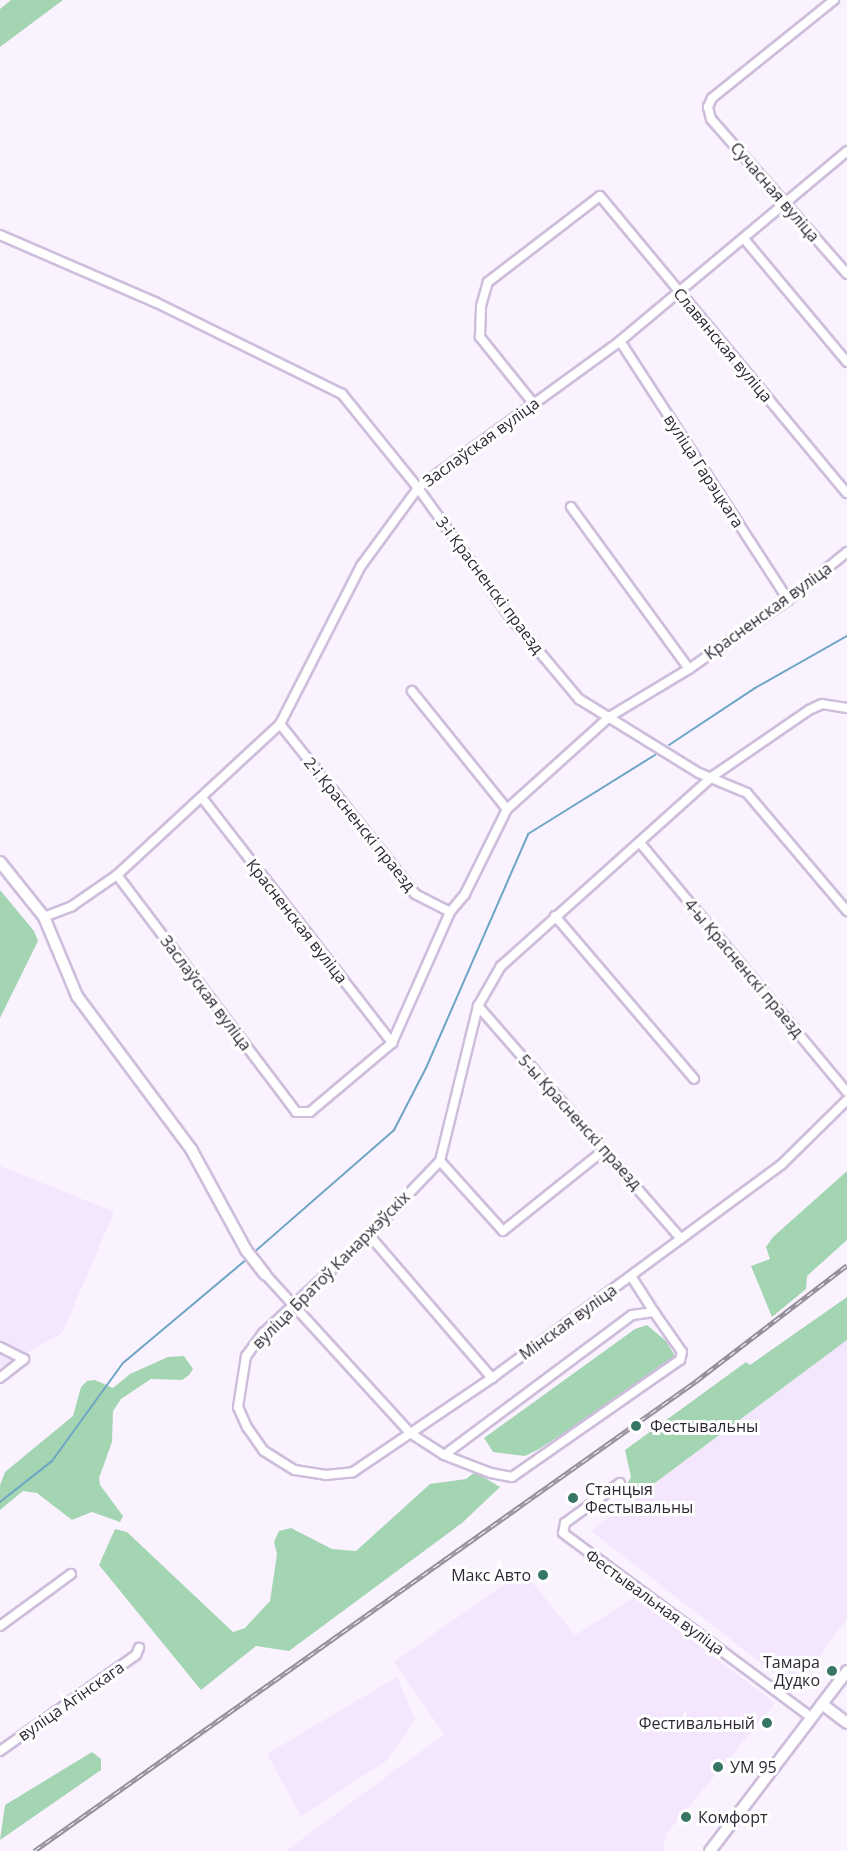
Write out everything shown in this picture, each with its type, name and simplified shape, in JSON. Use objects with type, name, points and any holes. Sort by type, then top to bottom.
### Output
[{"type":"street","name":"Сучасная вуліца","points":[[834,0],[712,98],[708,107],[711,119],[847,274]]},
{"type":"street","name":"Заслаўская вуліца","points":[[44,917],[72,906],[117,875],[203,799],[280,724],[361,566],[418,488],[620,341],[678,291],[745,240],[847,151]]},
{"type":"street","name":"Славянская вуліца","points":[[533,403],[480,337],[481,306],[488,282],[600,196],[847,493]]},
{"type":"street","name":"3-і Красненскі праезд","points":[[0,235],[317,378],[342,394],[418,488],[511,618],[579,699],[699,773],[713,776]]},
{"type":"street","points":[[745,240],[847,362]]},
{"type":"street","name":"вуліца Гарэцкага","points":[[620,341],[788,600]]},
{"type":"street","name":"Красненская вуліца","points":[[571,507],[689,669]]},
{"type":"street","name":"Красненская вуліца","points":[[296,1112],[310,1112],[392,1044],[450,912],[465,894],[507,809],[609,717],[689,669],[788,600],[847,552]]},
{"type":"street","points":[[412,691],[507,809]]},
{"type":"street","points":[[604,1150],[503,1231],[440,1161],[478,1006],[501,966],[555,916],[641,844],[713,776],[809,710],[822,704],[844,706]]},
{"type":"street","name":"2-і Красненскі праезд","points":[[280,724],[415,894],[450,912]]},
{"type":"street","points":[[713,776],[747,793],[847,911]]},
{"type":"street","name":"Красненская вуліца","points":[[203,799],[392,1044]]},
{"type":"street","name":"4-ы Красненскі праезд","points":[[641,844],[847,1092]]},
{"type":"street","points":[[0,862],[44,917],[77,996],[191,1149],[246,1250],[265,1274],[410,1433],[444,1455],[491,1473],[512,1477],[682,1358],[631,1276]]},
{"type":"street","name":"Заслаўская вуліца","points":[[117,875],[296,1112]]},
{"type":"street","points":[[555,916],[694,1079]]},
{"type":"street","name":"5-ы Красненскі праезд","points":[[478,1006],[681,1239]]},
{"type":"street","name":"Мінская вуліца","points":[[264,1451],[295,1470],[326,1475],[353,1472],[383,1455],[410,1433],[492,1378],[782,1164],[847,1100]]},
{"type":"street","name":"вуліца Братоў Канаржэўскіх","points":[[264,1451],[238,1407],[239,1381],[246,1356],[263,1333],[369,1234],[440,1161]]},
{"type":"street","points":[[369,1234],[492,1378]]},
{"type":"street","points":[[444,1455],[632,1315],[654,1312]]},
{"type":"street","points":[[0,1347],[24,1359],[0,1378]]},
{"type":"street","name":"Фестывальная вуліца","points":[[620,1483],[565,1523],[563,1533],[811,1717]]},
{"type":"street","points":[[0,1626],[71,1574]]},
{"type":"street","name":"вуліца Агінскага","points":[[0,1751],[136,1655],[139,1648]]},
{"type":"street","points":[[710,1851],[847,1671]]},
{"type":"street","points":[[822,1704],[847,1723]]},
{"type":"shaded area","points":[[0,1166],[114,1212],[62,1333],[0,1368]]},
{"type":"shaded area","points":[[847,1340],[847,1618],[809,1671],[801,1665],[788,1684],[591,1531]]},
{"type":"shaded area","points":[[523,1571],[575,1635],[635,1597],[775,1703],[666,1834],[663,1851],[286,1851],[444,1734],[394,1662]]},
{"type":"shaded area","points":[[397,1677],[415,1720],[386,1761],[301,1816],[267,1754]]},
{"type":"green space","points":[[11,0],[63,0],[0,47],[0,9]]},
{"type":"green space","points":[[0,890],[34,931],[38,941],[0,1018]]},
{"type":"green space","points":[[847,1171],[847,1240],[807,1276],[806,1289],[772,1317],[751,1266],[770,1259],[766,1247],[773,1237]]},
{"type":"green space","points":[[847,1297],[847,1340],[636,1497],[626,1486],[631,1477],[625,1450],[746,1362],[750,1365]]},
{"type":"green space","points":[[647,1325],[666,1341],[675,1356],[673,1363],[525,1456],[493,1452],[484,1438],[635,1329]]},
{"type":"green space","points":[[184,1356],[193,1369],[189,1375],[182,1380],[151,1379],[121,1399],[113,1411],[112,1442],[99,1478],[100,1485],[123,1516],[120,1522],[92,1512],[72,1520],[37,1493],[23,1491],[0,1510],[0,1485],[5,1472],[73,1416],[81,1387],[87,1381],[95,1380],[113,1388],[130,1374],[168,1357]]},
{"type":"green space","points":[[475,1472],[500,1487],[462,1523],[289,1651],[256,1646],[201,1690],[99,1565],[115,1529],[127,1532],[233,1632],[245,1628],[270,1601],[277,1554],[274,1542],[279,1531],[291,1528],[332,1549],[356,1551],[430,1484],[466,1479]]},
{"type":"green space","points":[[92,1752],[101,1759],[101,1770],[0,1840],[5,1805]]},
{"type":"waterway","points":[[669,745],[755,688],[847,636]]},
{"type":"waterway","points":[[252,1254],[394,1130],[426,1068],[528,834],[655,755]]},
{"type":"waterway","points":[[0,1502],[52,1461],[123,1363],[248,1258]]},
{"type":"railway","points":[[34,1851],[696,1381],[847,1265]]},
{"type":"place","name":"Фестывальны","points":[[636,1426]]},
{"type":"place","name":"Станцыя Фестывальны","points":[[573,1498]]},
{"type":"place","name":"Макс Авто","points":[[543,1575]]},
{"type":"place","name":"Тамара Дудко","points":[[832,1671]]},
{"type":"place","name":"Фестивальный","points":[[767,1723]]},
{"type":"place","name":"УМ 95","points":[[718,1767]]},
{"type":"place","name":"Комфорт","points":[[686,1817]]}]
